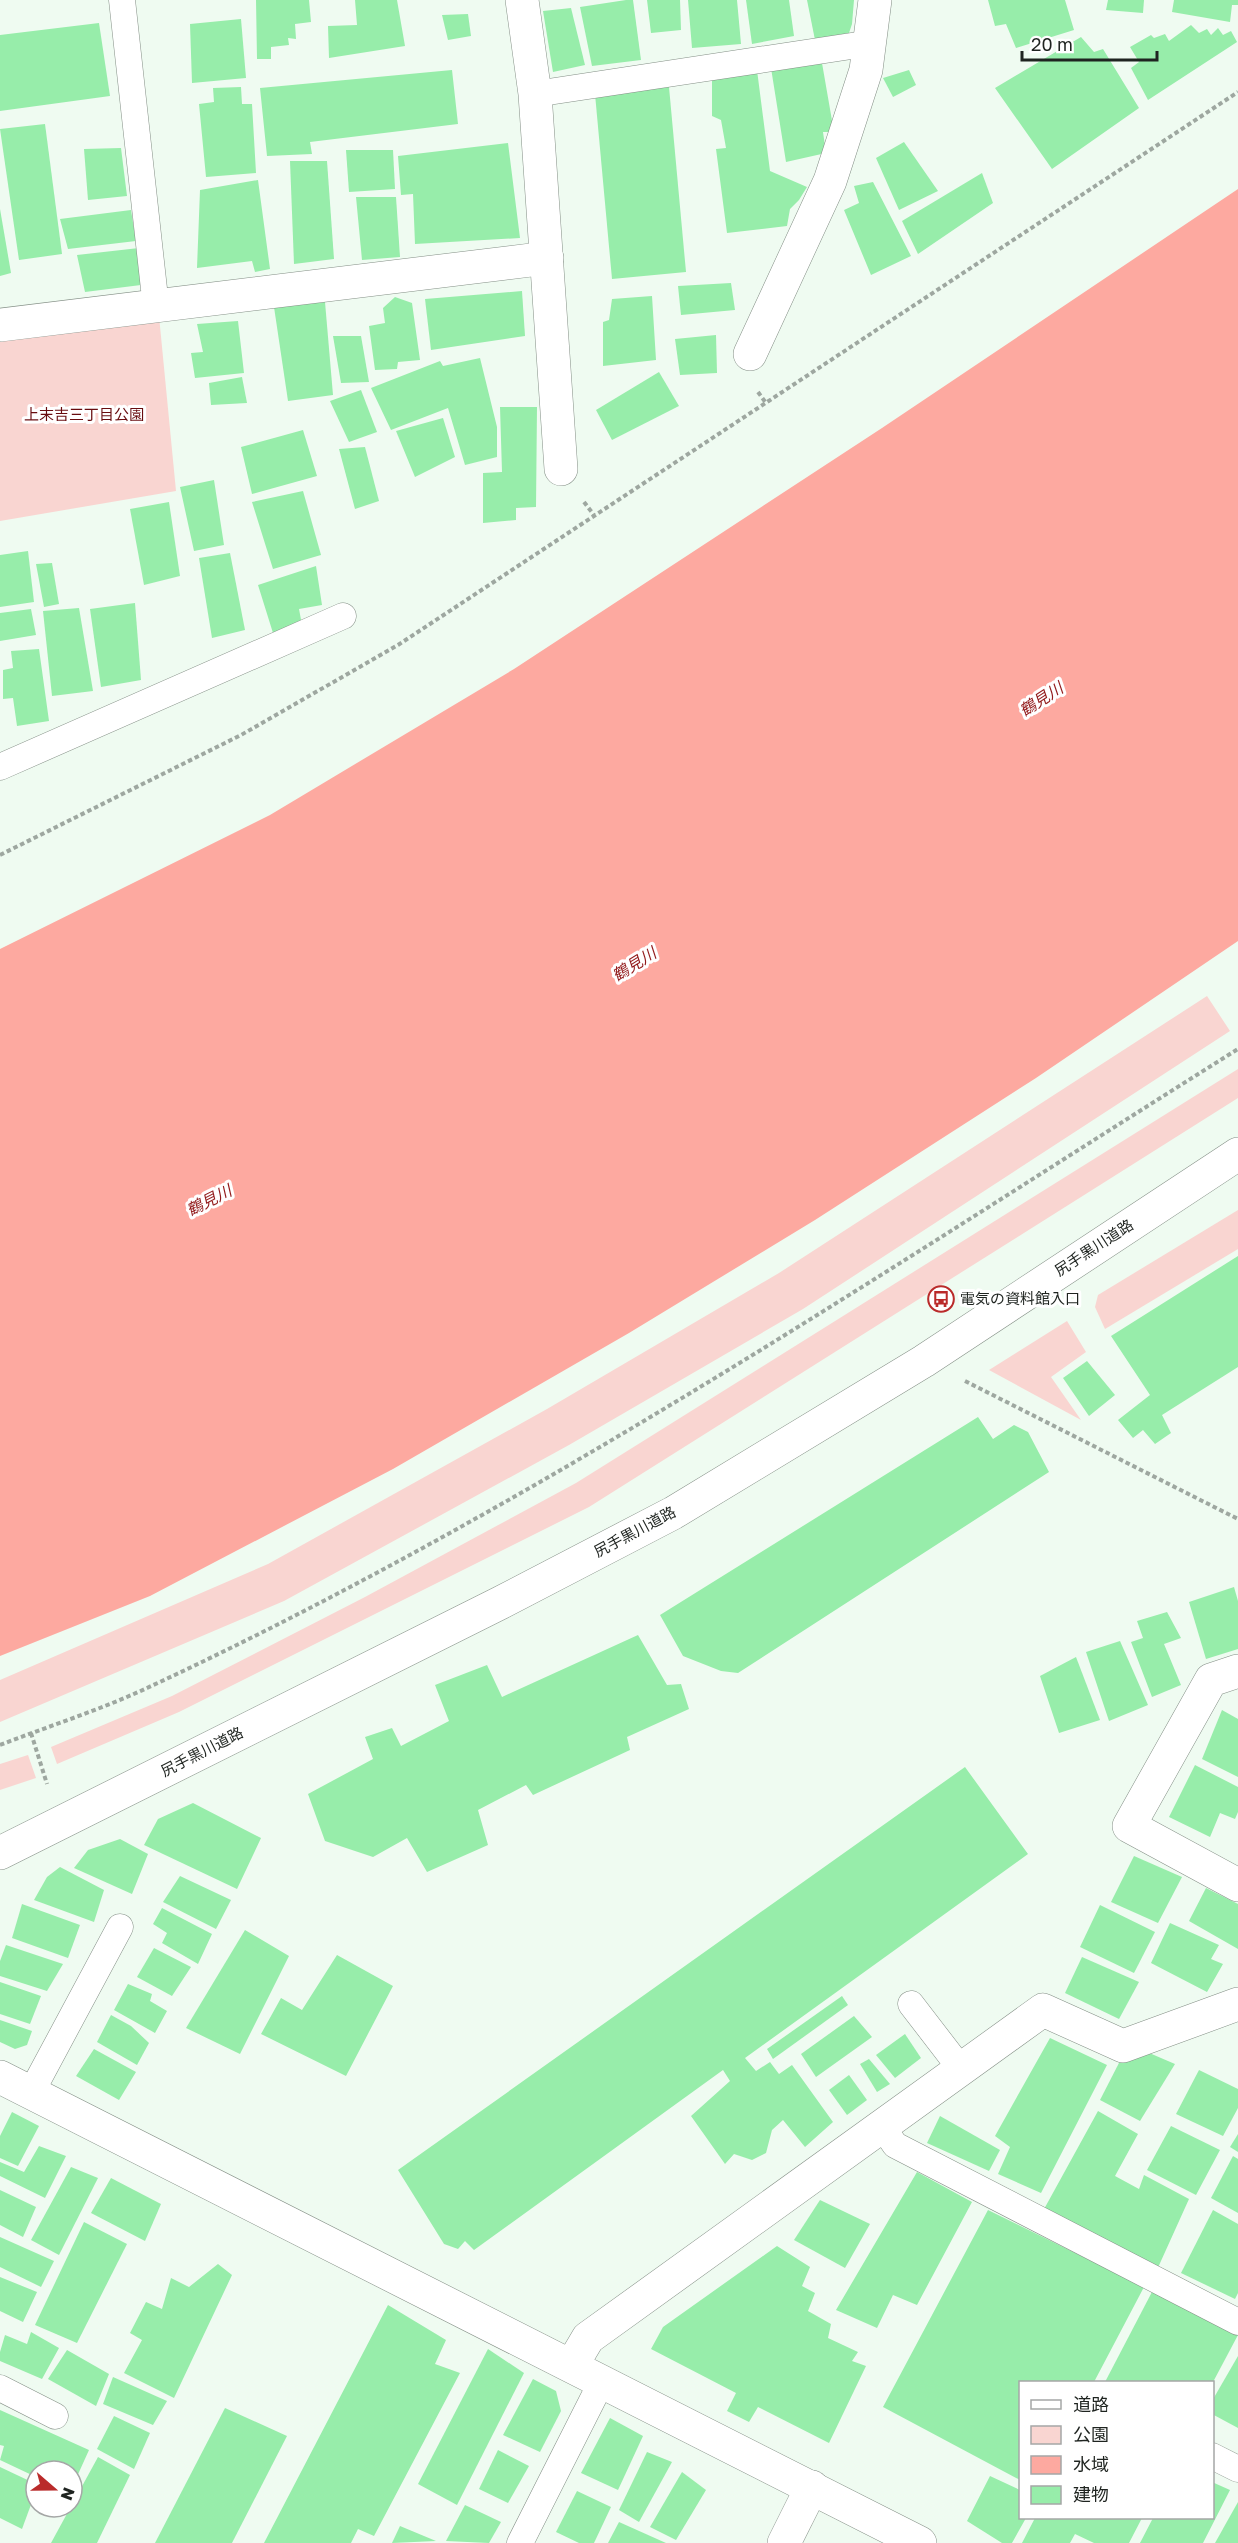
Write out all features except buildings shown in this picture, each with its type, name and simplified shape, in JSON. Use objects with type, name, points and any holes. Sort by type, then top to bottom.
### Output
[{"type":"street","points":[[522,0],[535,94],[561,469]]},
{"type":"street","points":[[750,354],[830,181],[866,70],[875,0]]},
{"type":"street","points":[[0,325],[547,258]]},
{"type":"street","name":"尻手黒川道路","points":[[0,1853],[500,1603],[663,1518],[924,1361],[1238,1154]]},
{"type":"street","points":[[1238,1671],[1211,1680],[1129,1826],[1238,1885]]},
{"type":"street","points":[[572,2365],[588,2338],[1043,2010],[1123,2046],[1238,2004]]},
{"type":"street","points":[[0,2077],[32,2091],[920,2543]]},
{"type":"street","points":[[784,2543],[812,2487]]},
{"type":"lane","points":[[122,0],[156,307]]},
{"type":"lane","points":[[535,94],[871,43]]},
{"type":"lane","points":[[0,767],[343,616]]},
{"type":"lane","points":[[32,2091],[120,1927]]},
{"type":"lane","points":[[911,2004],[961,2068]]},
{"type":"lane","points":[[882,2126],[895,2145],[1238,2322]]},
{"type":"lane","points":[[520,2543],[602,2381]]},
{"type":"lane","points":[[0,2388],[55,2416]]},
{"type":"lane","points":[[1214,2457],[1238,2469]]},
{"type":"path","points":[[0,855],[241,735],[398,645],[1238,92]]},
{"type":"path","points":[[584,503],[594,514]]},
{"type":"path","points":[[0,1744],[144,1689],[335,1595],[620,1437],[1238,1049]]},
{"type":"path","points":[[924,1361],[1238,1520]]},
{"type":"path","points":[[31,1733],[59,1824]]},
{"type":"green space","name":"上末吉三丁目公園","points":[[159,316],[176,491],[0,521],[0,334]]},
{"type":"green space","points":[[1207,996],[1230,1031],[803,1309],[569,1445],[284,1601],[0,1722],[0,1680],[268,1564],[547,1409],[779,1273]]},
{"type":"green space","points":[[1238,1069],[1238,1098],[589,1507],[179,1712],[57,1764],[51,1747],[172,1696],[365,1597],[576,1483]]},
{"type":"green space","points":[[1238,1210],[1238,1249],[1105,1329],[1095,1307],[1098,1295]]},
{"type":"green space","points":[[1067,1321],[1086,1352],[1051,1377],[1081,1420],[989,1370]]},
{"type":"green space","points":[[28,1755],[36,1778],[0,1790],[0,1764]]},
{"type":"water","name":"鶴見川","points":[[1238,189],[1238,941],[1036,1078],[815,1220],[629,1333],[393,1469],[150,1596],[0,1656],[0,949],[270,815],[514,669],[882,428]]},
{"type":"place","name":"電気の資料館入口","points":[[941,1299]]}]
